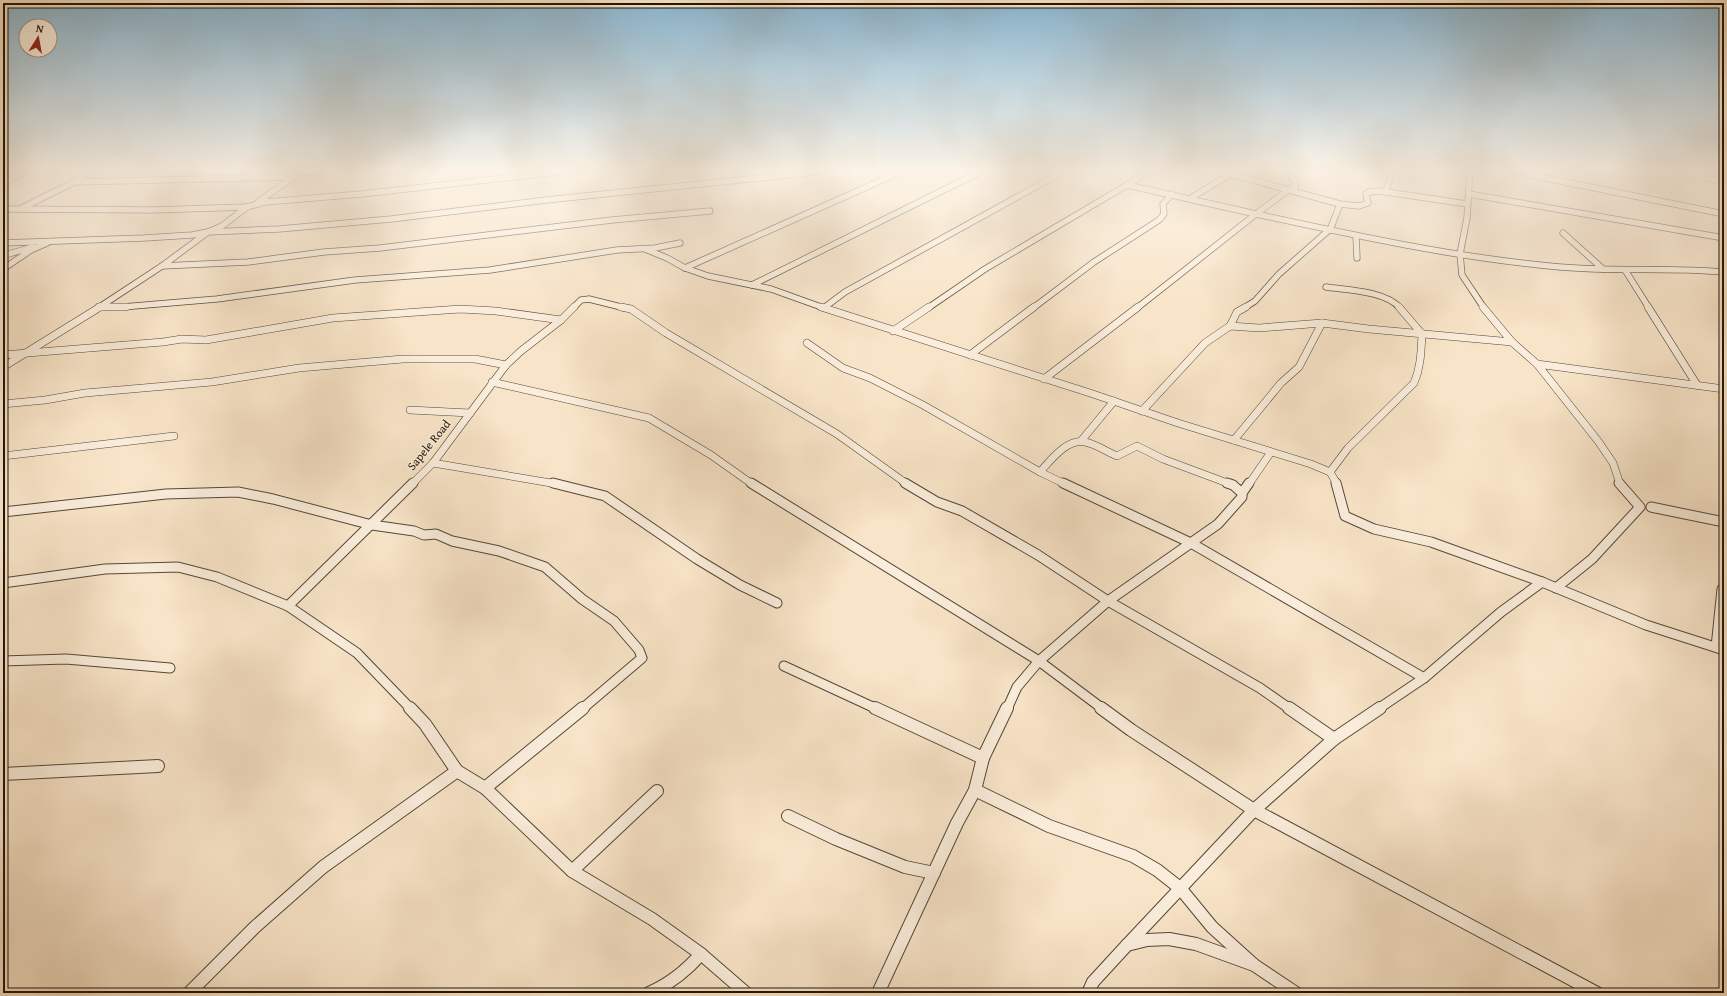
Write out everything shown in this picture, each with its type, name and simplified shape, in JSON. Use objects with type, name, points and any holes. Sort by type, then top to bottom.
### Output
[{"type":"street","points":[[3,366],[100,307],[162,266],[208,232],[222,226],[236,215]]},
{"type":"street","points":[[3,243],[192,235],[208,232],[279,229],[420,215]]},
{"type":"street","points":[[162,266],[248,262],[324,252],[380,248],[661,215]]},
{"type":"street","points":[[685,268],[804,215]]},
{"type":"street","points":[[752,285],[892,215]]},
{"type":"street","points":[[824,308],[845,292],[984,215]]},
{"type":"street","points":[[893,331],[985,269],[1075,215]]},
{"type":"street","points":[[970,355],[1094,262],[1159,220],[1163,215]]},
{"type":"street","points":[[1044,378],[1254,215]]},
{"type":"street","points":[[1263,215],[1356,236],[1460,254],[1546,266],[1625,270],[1724,272]]},
{"type":"street","points":[[1142,411],[1205,343],[1230,326],[1237,312],[1255,301],[1279,274],[1330,230],[1336,215]]},
{"type":"street","points":[[1467,215],[1460,254],[1462,275],[1476,298],[1512,342],[1537,364],[1602,447],[1613,463],[1620,485],[1640,507],[1592,559],[1556,588]]},
{"type":"street","points":[[1593,215],[1724,238]]},
{"type":"street","points":[[1563,233],[1603,269]]},
{"type":"street","points":[[1356,236],[1357,258]]},
{"type":"street","points":[[5,254],[53,241]]},
{"type":"street","points":[[3,269],[31,250],[53,241]]},
{"type":"street","points":[[100,307],[122,307],[217,300],[355,280],[490,270],[594,255],[617,250],[645,249],[680,243]]},
{"type":"street","points":[[645,249],[667,258],[685,268],[708,276],[771,289],[893,331],[1311,464],[1330,472],[1338,486],[1345,516],[1374,529],[1431,542],[1542,582],[1646,625],[1720,649],[1722,590]]},
{"type":"street","points":[[1717,271],[1724,267]]},
{"type":"street","points":[[1625,270],[1697,384]]},
{"type":"street","points":[[1326,286],[1382,296],[1390,299],[1395,302],[1422,334],[1421,353],[1414,383],[1348,448],[1330,472]]},
{"type":"street","name":"Sapele Road","points":[[288,606],[372,525],[433,463],[506,365],[520,351],[561,320],[581,300],[585,299],[631,309],[666,334],[707,356],[763,391],[837,434],[914,489],[937,502],[962,511],[1038,555],[1108,601]]},
{"type":"street","points":[[3,355],[163,342],[182,339],[206,340],[333,318],[460,309],[496,311],[561,320]]},
{"type":"street","points":[[1230,326],[1259,328],[1322,323],[1361,330],[1468,337],[1512,342]]},
{"type":"street","points":[[1234,440],[1281,383],[1299,367],[1322,323]]},
{"type":"street","points":[[807,343],[843,368],[870,378],[923,405],[1040,472],[1191,543],[1424,678]]},
{"type":"street","points":[[3,404],[45,400],[85,393],[212,382],[300,368],[403,358],[475,359],[506,365]]},
{"type":"street","points":[[1537,364],[1697,384],[1724,389]]},
{"type":"street","points":[[492,382],[649,418],[887,568],[1039,661],[1130,730],[1254,810],[1597,993]]},
{"type":"street","points":[[1040,472],[1059,451],[1081,441],[1114,401]]},
{"type":"street","points":[[410,410],[470,413]]},
{"type":"street","points":[[3,456],[174,436]]},
{"type":"street","points":[[1081,441],[1111,455],[1117,456],[1122,456],[1133,447],[1140,447],[1163,459],[1232,485],[1242,492]]},
{"type":"street","points":[[878,993],[957,823],[975,790],[983,758],[1017,688],[1039,661],[1108,601],[1218,524],[1242,496],[1242,492],[1271,452]]},
{"type":"street","points":[[433,463],[550,482],[605,496],[697,559],[740,585],[777,603]]},
{"type":"street","points":[[3,512],[166,494],[238,492],[273,498],[372,525],[414,531],[424,534],[436,534],[452,541],[499,551],[545,567],[582,599],[614,621],[639,650],[642,658],[485,788]]},
{"type":"street","points":[[1651,506],[1724,522]]},
{"type":"street","points":[[3,583],[105,569],[178,567],[217,576],[288,606],[357,653],[425,724],[457,771],[485,788],[572,871],[652,919],[701,954],[746,993]]},
{"type":"street","points":[[1088,993],[1093,982],[1254,810],[1334,739],[1424,678],[1500,612],[1542,582]]},
{"type":"street","points":[[1108,601],[1260,688],[1334,739]]},
{"type":"street","points":[[3,661],[25,658],[79,660],[170,668]]},
{"type":"street","points":[[784,666],[983,758]]},
{"type":"street","points":[[3,774],[158,766]]},
{"type":"street","points":[[189,993],[255,927],[323,867],[457,771]]},
{"type":"street","points":[[975,790],[1049,826],[1134,856],[1180,888],[1212,927],[1254,965],[1296,993]]},
{"type":"street","points":[[572,871],[656,791]]},
{"type":"street","points":[[788,816],[905,867],[934,873]]},
{"type":"street","points":[[1127,945],[1147,940],[1169,939],[1196,944],[1254,965]]},
{"type":"street","points":[[649,993],[659,989],[684,972],[701,954]]}]
